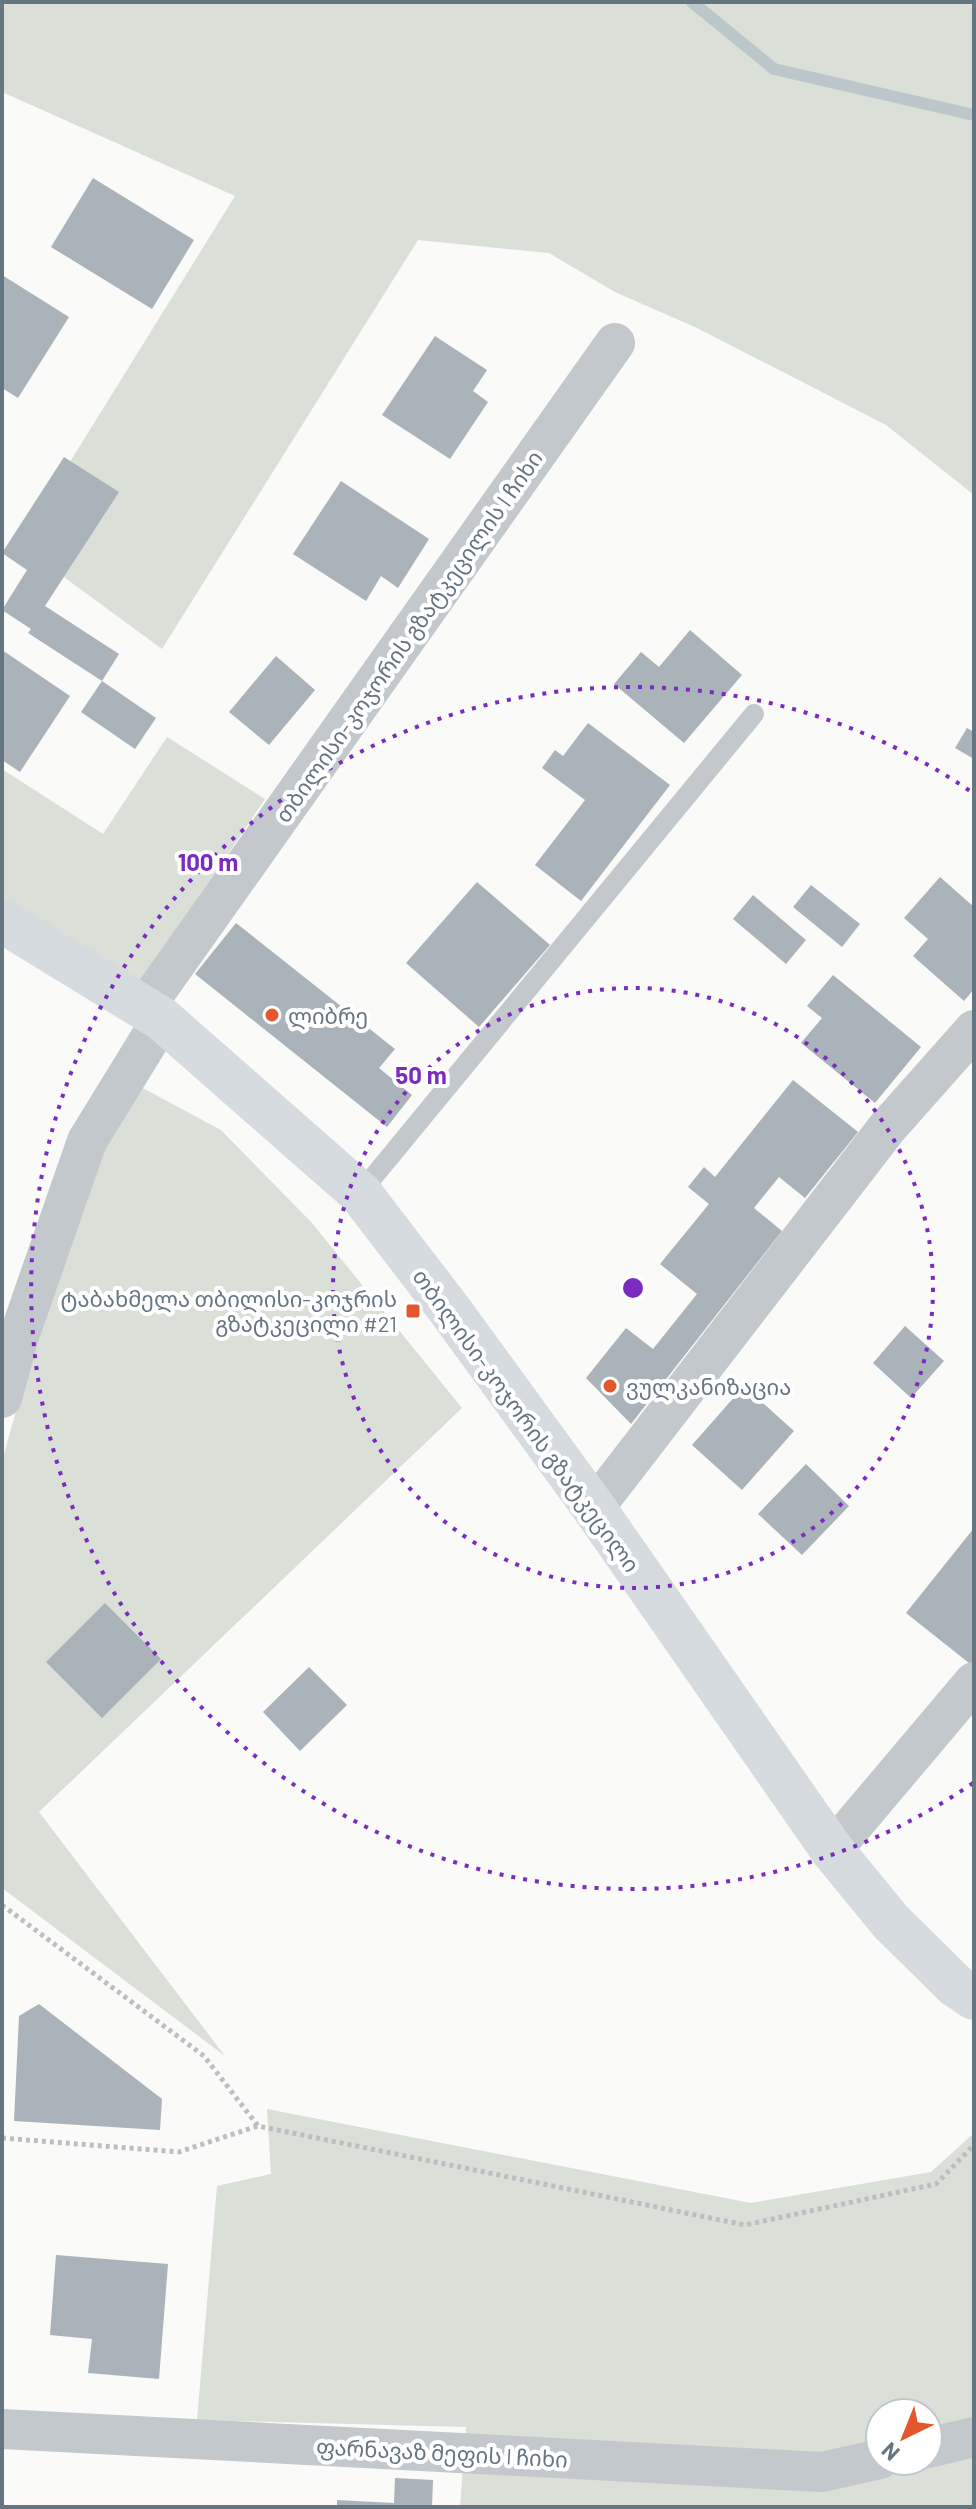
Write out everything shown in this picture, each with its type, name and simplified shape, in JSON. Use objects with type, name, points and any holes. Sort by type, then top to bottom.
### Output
[{"type":"main road","name":"თბილისი-კოჯორის გზატკეცილი","points":[[2,921],[153,1013],[360,1193],[594,1508],[832,1850],[891,1922],[956,1986],[974,1998]]},
{"type":"street","name":"თბილისი-კოჯორის გზატკეცილის I ჩიხი","points":[[2,1398],[18,1339],[87,1141],[153,1013],[615,343]]},
{"type":"street","points":[[594,1508],[887,1128],[974,1030]]},
{"type":"street","points":[[832,1850],[974,1682]]},
{"type":"street","name":"ფარნავაზ მეფის I ჩიხი","points":[[2,2429],[822,2472],[864,2463]]},
{"type":"street","points":[[944,2444],[974,2437]]},
{"type":"lane","points":[[360,1193],[754,714]]},
{"type":"path","points":[[2,1905],[204,2056],[258,2126]]},
{"type":"path","points":[[2,2138],[179,2152],[258,2126],[745,2225],[936,2184],[974,2145]]},
{"type":"shaded area","points":[[2,2],[974,2],[974,495],[886,425],[697,328],[615,292],[549,253],[418,240],[162,649],[19,544],[235,196],[2,92]]},
{"type":"shaded area","points":[[167,737],[265,799],[140,985],[2,900],[2,769],[103,834]]},
{"type":"shaded area","points":[[137,1085],[221,1130],[312,1223],[462,1408],[39,1812],[225,2056],[2,1888],[2,1461],[90,1147]]},
{"type":"shaded area","points":[[267,2109],[751,2203],[931,2172],[974,2133],[974,2507],[460,2507],[466,2427],[197,2420],[217,2186],[271,2174]]},
{"type":"building","points":[[93,178],[194,240],[152,309],[51,247]]},
{"type":"building","points":[[2,275],[69,317],[18,398],[2,388]]},
{"type":"building","points":[[435,336],[487,370],[473,391],[488,402],[450,459],[382,415]]},
{"type":"building","points":[[64,457],[119,492],[45,606],[119,654],[102,681],[28,633],[31,629],[2,610],[27,570],[2,553]]},
{"type":"building","points":[[341,481],[429,539],[398,588],[381,576],[366,601],[293,554]]},
{"type":"building","points":[[690,630],[742,675],[684,743],[614,684],[641,652],[659,667]]},
{"type":"building","points":[[2,650],[70,696],[20,772],[2,760]]},
{"type":"building","points":[[276,656],[315,690],[269,745],[229,712]]},
{"type":"building","points":[[102,681],[156,718],[135,749],[81,712]]},
{"type":"building","points":[[588,723],[670,785],[581,901],[535,865],[585,800],[542,768],[555,750],[563,756]]},
{"type":"building","points":[[967,728],[974,732],[974,759],[955,748]]},
{"type":"building","points":[[940,877],[974,907],[974,989],[964,1001],[913,956],[928,939],[904,918]]},
{"type":"building","points":[[477,882],[550,945],[479,1027],[406,963]]},
{"type":"building","points":[[811,885],[860,924],[842,947],[793,907]]},
{"type":"building","points":[[753,895],[806,940],[786,964],[733,919]]},
{"type":"building","points":[[236,923],[395,1049],[379,1068],[412,1095],[387,1127],[195,974]]},
{"type":"building","points":[[833,975],[921,1047],[875,1103],[801,1043],[822,1018],[807,1006]]},
{"type":"building","points":[[793,1080],[858,1132],[805,1198],[779,1177],[754,1208],[782,1231],[631,1424],[586,1378],[626,1328],[653,1349],[697,1294],[660,1264],[709,1204],[688,1187],[704,1167],[715,1177]]},
{"type":"building","points":[[905,1326],[944,1361],[911,1398],[873,1363]]},
{"type":"building","points":[[744,1386],[794,1431],[742,1490],[692,1445]]},
{"type":"building","points":[[806,1464],[849,1506],[802,1555],[758,1514]]},
{"type":"building","points":[[974,1528],[974,1667],[906,1613]]},
{"type":"building","points":[[105,1603],[161,1659],[102,1718],[46,1662]]},
{"type":"building","points":[[309,1667],[347,1705],[300,1751],[263,1712]]},
{"type":"building","points":[[39,2004],[162,2099],[160,2130],[14,2121],[19,2016]]},
{"type":"building","points":[[56,2255],[168,2264],[159,2379],[88,2373],[92,2339],[50,2335]]},
{"type":"building","points":[[395,2478],[433,2480],[432,2507],[337,2507],[337,2500],[394,2503]]},
{"type":"waterway","points":[[692,2],[774,69],[974,115]]},
{"type":"place","name":"ლიბრე","points":[[272,1015]]},
{"type":"place","name":"ტაბახმელა თბილისი-კოჯრის გზატკეცილი #21","points":[[413,1311]]},
{"type":"place","name":"ვულკანიზაცია","points":[[610,1386]]}]
